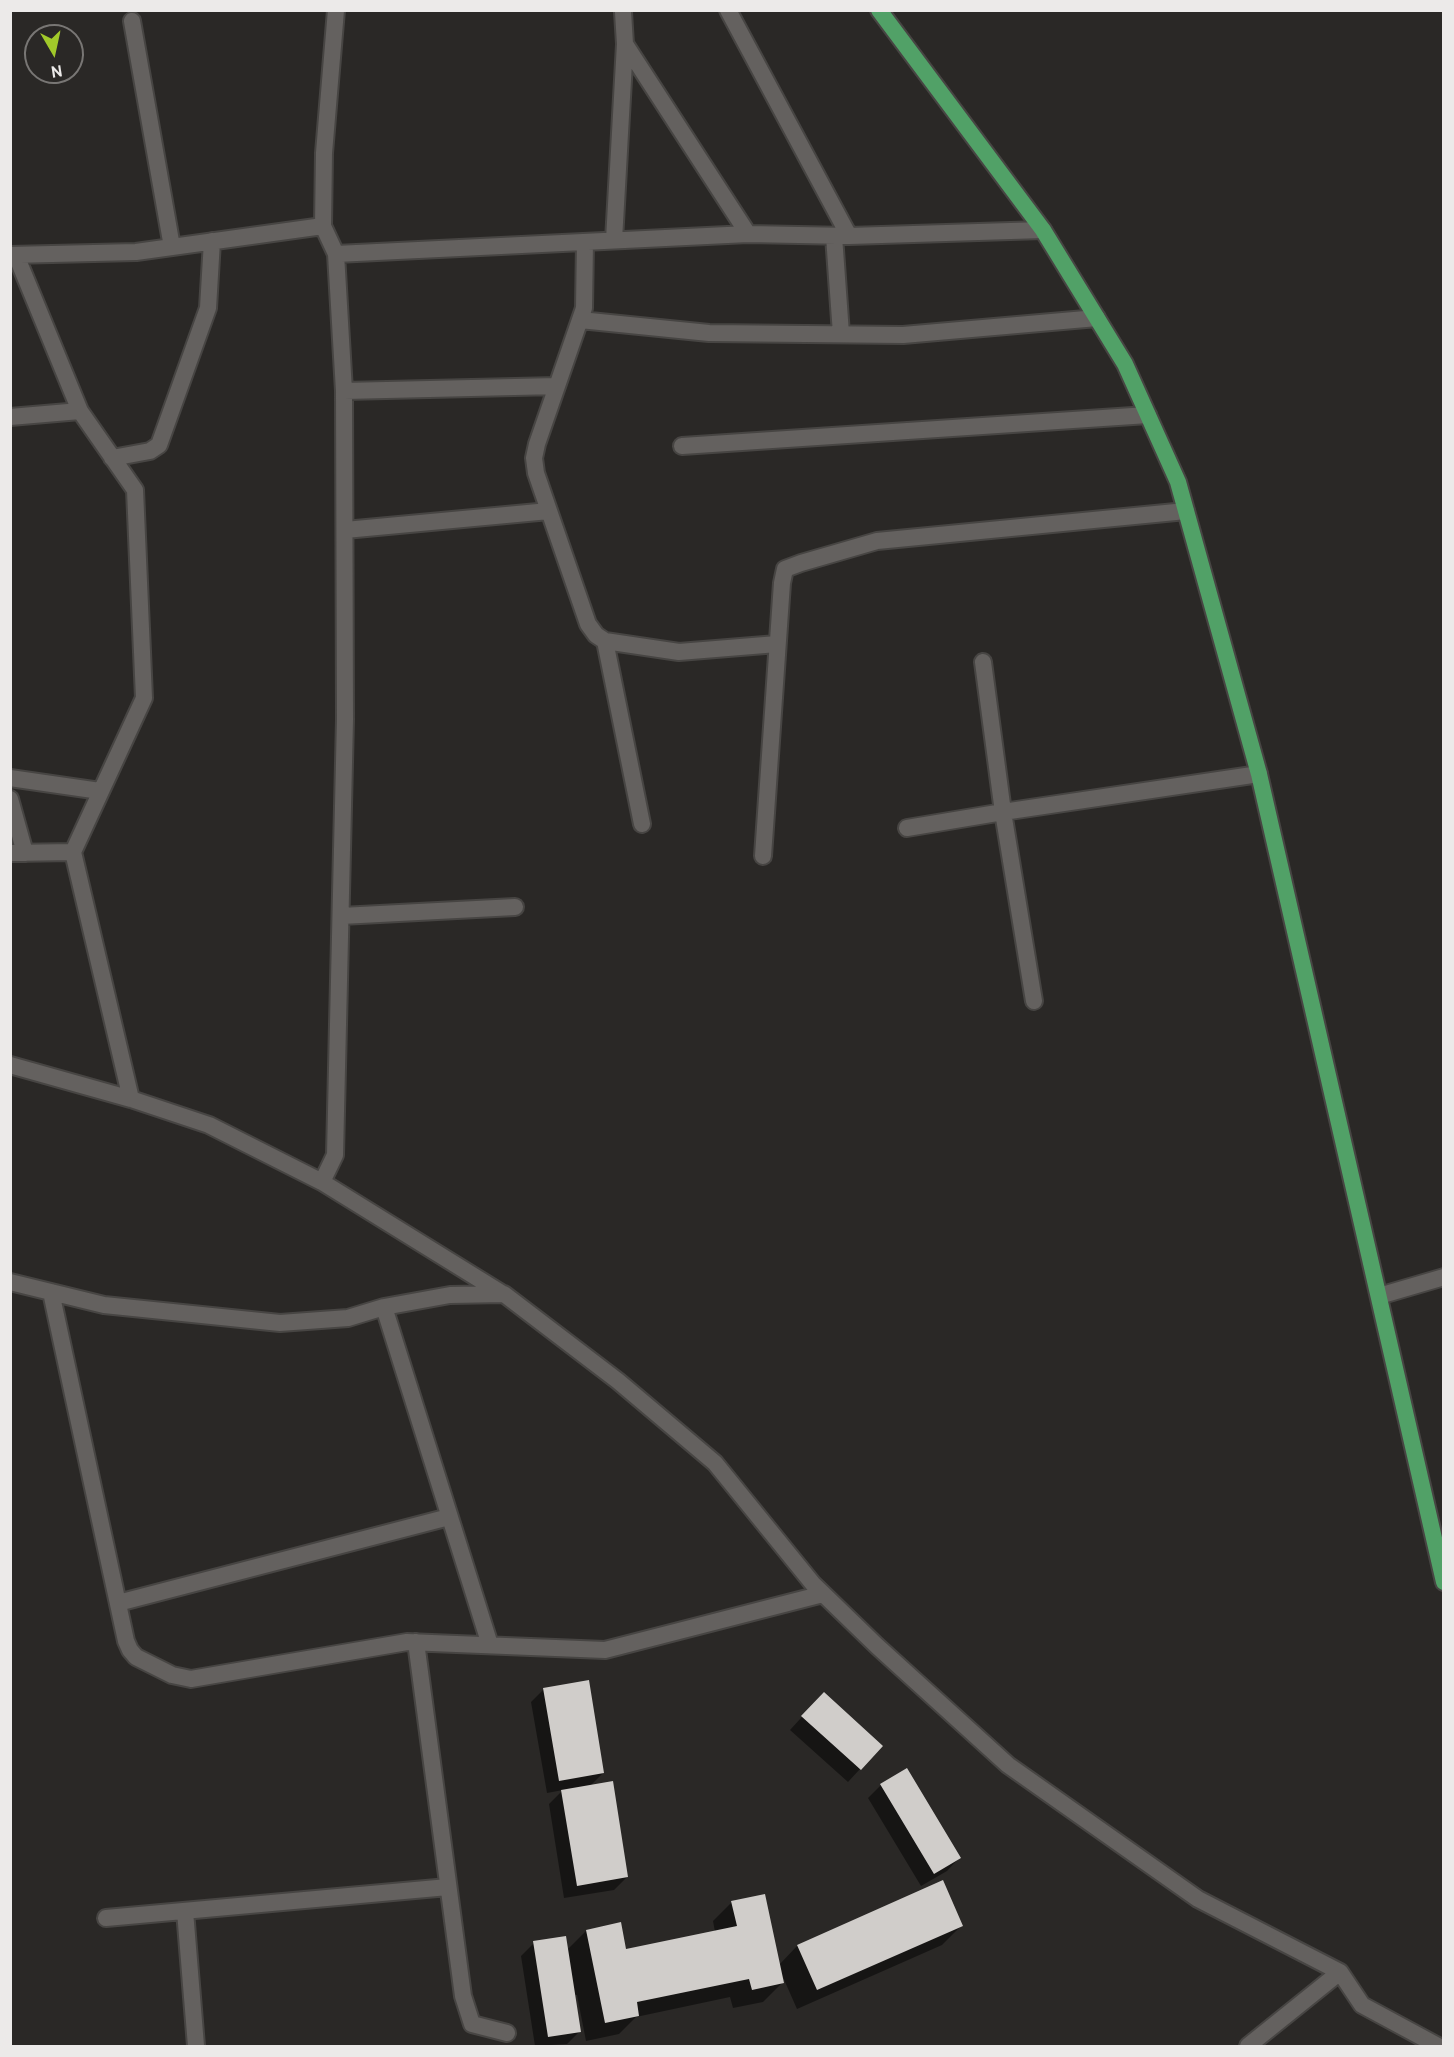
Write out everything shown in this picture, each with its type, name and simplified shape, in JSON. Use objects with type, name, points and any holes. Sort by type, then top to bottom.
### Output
[{"type":"main road","points":[[879,10],[1043,230],[1125,364],[1178,482],[1259,774],[1443,1582]]},
{"type":"street","points":[[322,1182],[335,1155],[345,719],[344,391],[336,254],[323,226],[324,153],[336,10]]},
{"type":"street","points":[[728,10],[842,236],[841,334]]},
{"type":"street","points":[[614,240],[625,44],[620,11]]},
{"type":"street","points":[[132,21],[172,247]]},
{"type":"street","points":[[625,44],[748,234]]},
{"type":"street","points":[[131,1099],[73,852],[144,698],[135,490],[80,411],[14,255],[136,252],[323,226]]},
{"type":"street","points":[[336,254],[748,234],[842,236],[1043,230]]},
{"type":"street","points":[[112,458],[150,451],[159,445],[208,308],[212,242]]},
{"type":"street","points":[[585,242],[584,308],[537,444],[534,459],[536,472],[588,624],[596,635],[605,641],[679,652],[777,644]]},
{"type":"street","points":[[580,320],[709,333],[915,335],[1097,318]]},
{"type":"street","points":[[344,391],[557,386]]},
{"type":"street","points":[[10,417],[80,411]]},
{"type":"street","points":[[682,446],[1148,415]]},
{"type":"street","points":[[345,530],[549,511]]},
{"type":"street","points":[[762,856],[777,644],[785,569],[877,541],[1186,512]]},
{"type":"street","points":[[605,641],[642,824]]},
{"type":"street","points":[[984,662],[1003,812],[1034,1001]]},
{"type":"street","points":[[908,828],[1259,774]]},
{"type":"street","points":[[10,778],[100,791]]},
{"type":"street","points":[[10,800],[18,853],[73,852]]},
{"type":"street","points":[[341,916],[515,908]]},
{"type":"street","points":[[10,1065],[131,1099],[209,1125],[322,1182],[504,1294],[618,1381],[715,1462],[813,1584],[877,1646],[1008,1765],[1198,1899],[1340,1972],[1362,2005],[1438,2046]]},
{"type":"street","points":[[1379,1296],[1443,1277]]},
{"type":"street","points":[[10,1282],[104,1305],[280,1323],[348,1318],[384,1308],[450,1295],[504,1294]]},
{"type":"street","points":[[51,1292],[130,1650],[136,1657],[172,1675],[190,1679],[407,1642],[605,1650],[823,1594]]},
{"type":"street","points":[[384,1308],[490,1645]]},
{"type":"street","points":[[118,1603],[450,1517]]},
{"type":"street","points":[[416,1642],[463,1996],[472,2024],[507,2033]]},
{"type":"street","points":[[106,1918],[448,1887]]},
{"type":"street","points":[[184,1911],[196,2046]]},
{"type":"street","points":[[1248,2046],[1340,1972]]},
{"type":"building","points":[[589,1680],[604,1773],[559,1781],[543,1688]]},
{"type":"building","points":[[824,1692],[883,1746],[861,1770],[801,1716]]},
{"type":"building","points":[[907,1768],[961,1858],[934,1874],[880,1784]]},
{"type":"building","points":[[613,1781],[628,1877],[577,1886],[561,1790]]},
{"type":"building","points":[[943,1880],[963,1926],[817,1990],[797,1945]]},
{"type":"building","points":[[765,1894],[784,1983],[752,1990],[749,1979],[637,2002],[639,2016],[605,2023],[586,1930],[621,1922],[626,1949],[737,1926],[731,1901]]},
{"type":"building","points":[[566,1936],[581,2032],[548,2037],[533,1941]]}]
